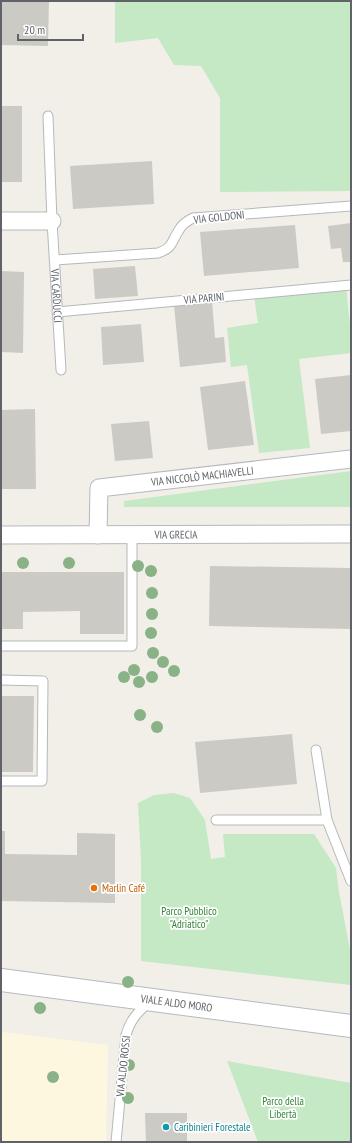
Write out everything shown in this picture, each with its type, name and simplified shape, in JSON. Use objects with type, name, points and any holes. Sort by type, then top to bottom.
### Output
[{"type":"street","points":[[1,221],[52,214]]},
{"type":"street","name":"VIA NICCOLÒ MACHIAVELLI","points":[[98,535],[99,488],[351,459]]},
{"type":"street","name":"VIA GRECIA","points":[[1,535],[351,534]]},
{"type":"street","name":"VIALE ALDO MORO","points":[[1,980],[351,1026]]},
{"type":"lane","name":"VIA CARDUCCI","points":[[48,116],[61,370]]},
{"type":"lane","name":"VIA GOLDONI","points":[[55,260],[158,253],[170,247],[179,229],[185,222],[194,218],[351,206]]},
{"type":"lane","name":"VIA PARINI","points":[[58,312],[351,285]]},
{"type":"lane","points":[[1,646],[132,646],[132,535]]},
{"type":"lane","points":[[1,680],[43,681],[42,781],[1,781]]},
{"type":"lane","points":[[316,750],[327,820],[351,881]]},
{"type":"lane","points":[[216,820],[327,820]]},
{"type":"lane","name":"VIA ALDO ROSSI","points":[[116,1142],[127,1028],[133,1017],[152,1000]]},
{"type":"shaded area","points":[[1,1032],[108,1045],[106,1142],[1,1142]]},
{"type":"green space","points":[[115,1],[351,1],[351,191],[220,192],[220,98],[201,66],[174,65],[158,38],[115,43]]},
{"type":"green space","points":[[346,286],[351,335],[351,353],[299,359],[310,448],[259,453],[247,365],[231,367],[227,328],[258,323],[254,296]]},
{"type":"green space","points":[[351,471],[351,507],[124,507],[124,501]]},
{"type":"green space","name":"Parco Pubblico \"Adriatico\"","points":[[174,793],[190,798],[205,820],[211,859],[225,857],[223,834],[314,834],[336,868],[351,955],[351,985],[141,961],[141,861],[138,803],[154,795]]},
{"type":"green space","name":"Parco della Libertà","points":[[227,1061],[351,1083],[351,1142],[258,1142]]},
{"type":"building","points":[[1,1],[49,1],[48,46],[1,45]]},
{"type":"building","points":[[1,106],[22,106],[22,182],[1,182]]},
{"type":"building","points":[[152,161],[154,204],[73,209],[70,166]]},
{"type":"building","points":[[351,223],[351,262],[343,262],[341,248],[331,249],[328,226]]},
{"type":"building","points":[[295,225],[299,268],[204,276],[200,232]]},
{"type":"building","points":[[135,266],[138,296],[95,299],[93,269]]},
{"type":"building","points":[[1,271],[24,272],[23,353],[1,352]]},
{"type":"building","points":[[212,301],[215,338],[224,337],[226,362],[180,367],[174,305]]},
{"type":"building","points":[[141,324],[144,362],[103,365],[101,327]]},
{"type":"building","points":[[351,375],[351,431],[321,434],[315,379]]},
{"type":"building","points":[[245,381],[254,445],[208,450],[200,387]]},
{"type":"building","points":[[35,409],[36,489],[1,489],[1,410]]},
{"type":"building","points":[[149,421],[153,458],[115,461],[111,424]]},
{"type":"building","points":[[210,566],[351,568],[351,629],[209,626]]},
{"type":"building","points":[[1,572],[124,572],[124,634],[80,634],[80,611],[23,612],[23,629],[1,629]]},
{"type":"building","points":[[1,696],[34,696],[33,772],[1,772]]},
{"type":"building","points":[[292,734],[297,784],[200,793],[195,742]]},
{"type":"building","points":[[1,831],[5,831],[5,854],[77,855],[77,833],[115,834],[115,903],[1,901]]},
{"type":"building","name":"Caribinieri Forestale","points":[[145,1113],[187,1113],[187,1142],[146,1142]]},
{"type":"place","name":"Marlin Café","points":[[94,888]]},
{"type":"place","name":"Caribinieri Forestale","points":[[166,1127]]}]
